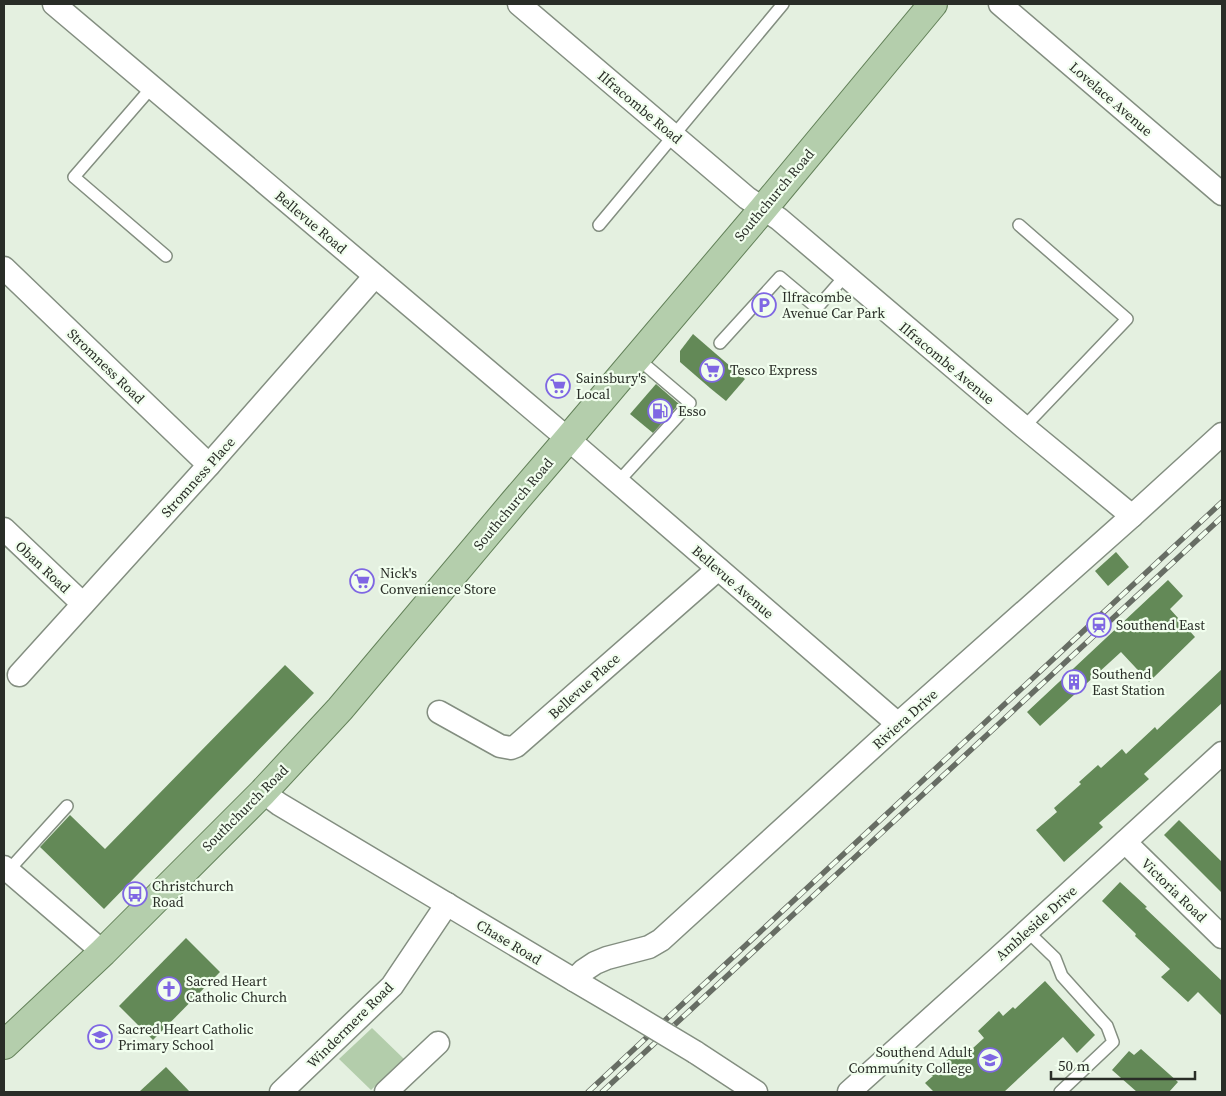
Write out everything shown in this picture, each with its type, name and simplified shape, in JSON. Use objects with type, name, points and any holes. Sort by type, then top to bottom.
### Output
[{"type":"main road","name":"Southchurch Road","points":[[4,1045],[103,952],[262,792],[340,709],[763,209],[933,4]]},
{"type":"street","name":"Bellevue Road","points":[[54,4],[568,440]]},
{"type":"street","name":"Ilfracombe Road","points":[[519,4],[747,198],[763,209]]},
{"type":"street","name":"Lovelace Avenue","points":[[1000,4],[1222,194]]},
{"type":"street","name":"Ilfracombe Avenue","points":[[763,209],[779,219],[1132,516]]},
{"type":"street","name":"Stromness Road","points":[[4,268],[208,465]]},
{"type":"street","name":"Stromness Place","points":[[19,675],[375,276]]},
{"type":"street","name":"Riviera Drive","points":[[574,980],[595,963],[648,947],[662,940],[898,724],[1222,434]]},
{"type":"street","name":"Bellevue Avenue","points":[[568,440],[898,724]]},
{"type":"street","name":"Oban Road","points":[[4,529],[83,604]]},
{"type":"street","name":"Bellevue Place","points":[[439,712],[500,746],[511,748],[516,746],[718,569]]},
{"type":"street","name":"Ambleside Drive","points":[[851,1092],[1222,753]]},
{"type":"street","name":"Chase Road","points":[[262,792],[626,1010],[756,1092]]},
{"type":"street","name":"Victoria Road","points":[[1125,842],[1222,937]]},
{"type":"street","points":[[6,869],[103,952]]},
{"type":"street","name":"Windermere Road","points":[[281,1092],[392,986],[447,904]]},
{"type":"street","points":[[386,1092],[438,1043]]},
{"type":"lane","points":[[599,225],[782,4]]},
{"type":"lane","points":[[152,87],[74,177],[166,256]]},
{"type":"lane","points":[[1019,225],[1127,319],[1024,427]]},
{"type":"lane","points":[[720,343],[780,277],[817,308],[845,276]]},
{"type":"lane","points":[[618,483],[690,403],[637,358]]},
{"type":"lane","points":[[6,869],[67,806]]},
{"type":"lane","points":[[1027,931],[1055,958],[1062,976],[1108,1026],[1113,1042],[1060,1092]]},
{"type":"green space","points":[[372,1028],[404,1059],[371,1090],[339,1059]]},
{"type":"building","name":"Tesco Express","points":[[693,334],[745,379],[726,401],[680,362],[680,351]]},
{"type":"building","name":"Esso","points":[[656,384],[679,404],[653,433],[630,414]]},
{"type":"building","points":[[1116,552],[1129,567],[1108,586],[1095,571]]},
{"type":"building","points":[[1168,580],[1183,596],[1170,609],[1195,637],[1149,682],[1121,652],[1040,726],[1027,712]]},
{"type":"building","points":[[285,665],[314,693],[104,909],[40,847],[70,815],[105,849]]},
{"type":"building","points":[[1222,669],[1222,703],[1144,774],[1149,779],[1099,823],[1103,827],[1064,862],[1036,830],[1057,812],[1054,808],[1081,784],[1079,782],[1098,765],[1101,768],[1122,749],[1126,754],[1155,727],[1157,730]]},
{"type":"building","points":[[1179,820],[1222,862],[1222,893],[1164,835]]},
{"type":"building","points":[[1120,882],[1222,981],[1222,1016],[1198,992],[1188,1002],[1161,977],[1170,969],[1102,901]]},
{"type":"building","name":"Sacred Heart Catholic Church","points":[[186,938],[220,972],[153,1040],[119,1006]]},
{"type":"building","points":[[1045,981],[1095,1035],[1077,1053],[1063,1037],[1004,1092],[934,1092],[925,1083],[955,1053],[961,1059],[984,1038],[978,1031],[999,1011],[1003,1016],[1013,1007],[1015,1009]]},
{"type":"building","points":[[1141,1049],[1178,1082],[1169,1092],[1137,1092],[1112,1070],[1129,1051],[1134,1055]]},
{"type":"building","points":[[166,1067],[190,1092],[139,1092]]},
{"type":"railway","points":[[588,1092],[1222,502]]},
{"type":"railway","points":[[602,1092],[1222,517]]},
{"type":"place","name":"Ilfracombe Avenue Car Park","points":[[764,305]]},
{"type":"place","name":"Tesco Express","points":[[712,370]]},
{"type":"place","name":"Sainsbury's Local","points":[[558,386]]},
{"type":"place","name":"Esso","points":[[660,411]]},
{"type":"place","name":"Nick's Convenience Store","points":[[362,581]]},
{"type":"place","name":"Southend East","points":[[1099,625]]},
{"type":"place","name":"Southend East Station","points":[[1074,682]]},
{"type":"place","name":"Christchurch Road","points":[[135,894]]},
{"type":"place","name":"Sacred Heart Catholic Church","points":[[169,989]]},
{"type":"place","name":"Sacred Heart Catholic Primary School","points":[[100,1037]]},
{"type":"place","name":"Southend Adult Community College","points":[[990,1060]]}]
